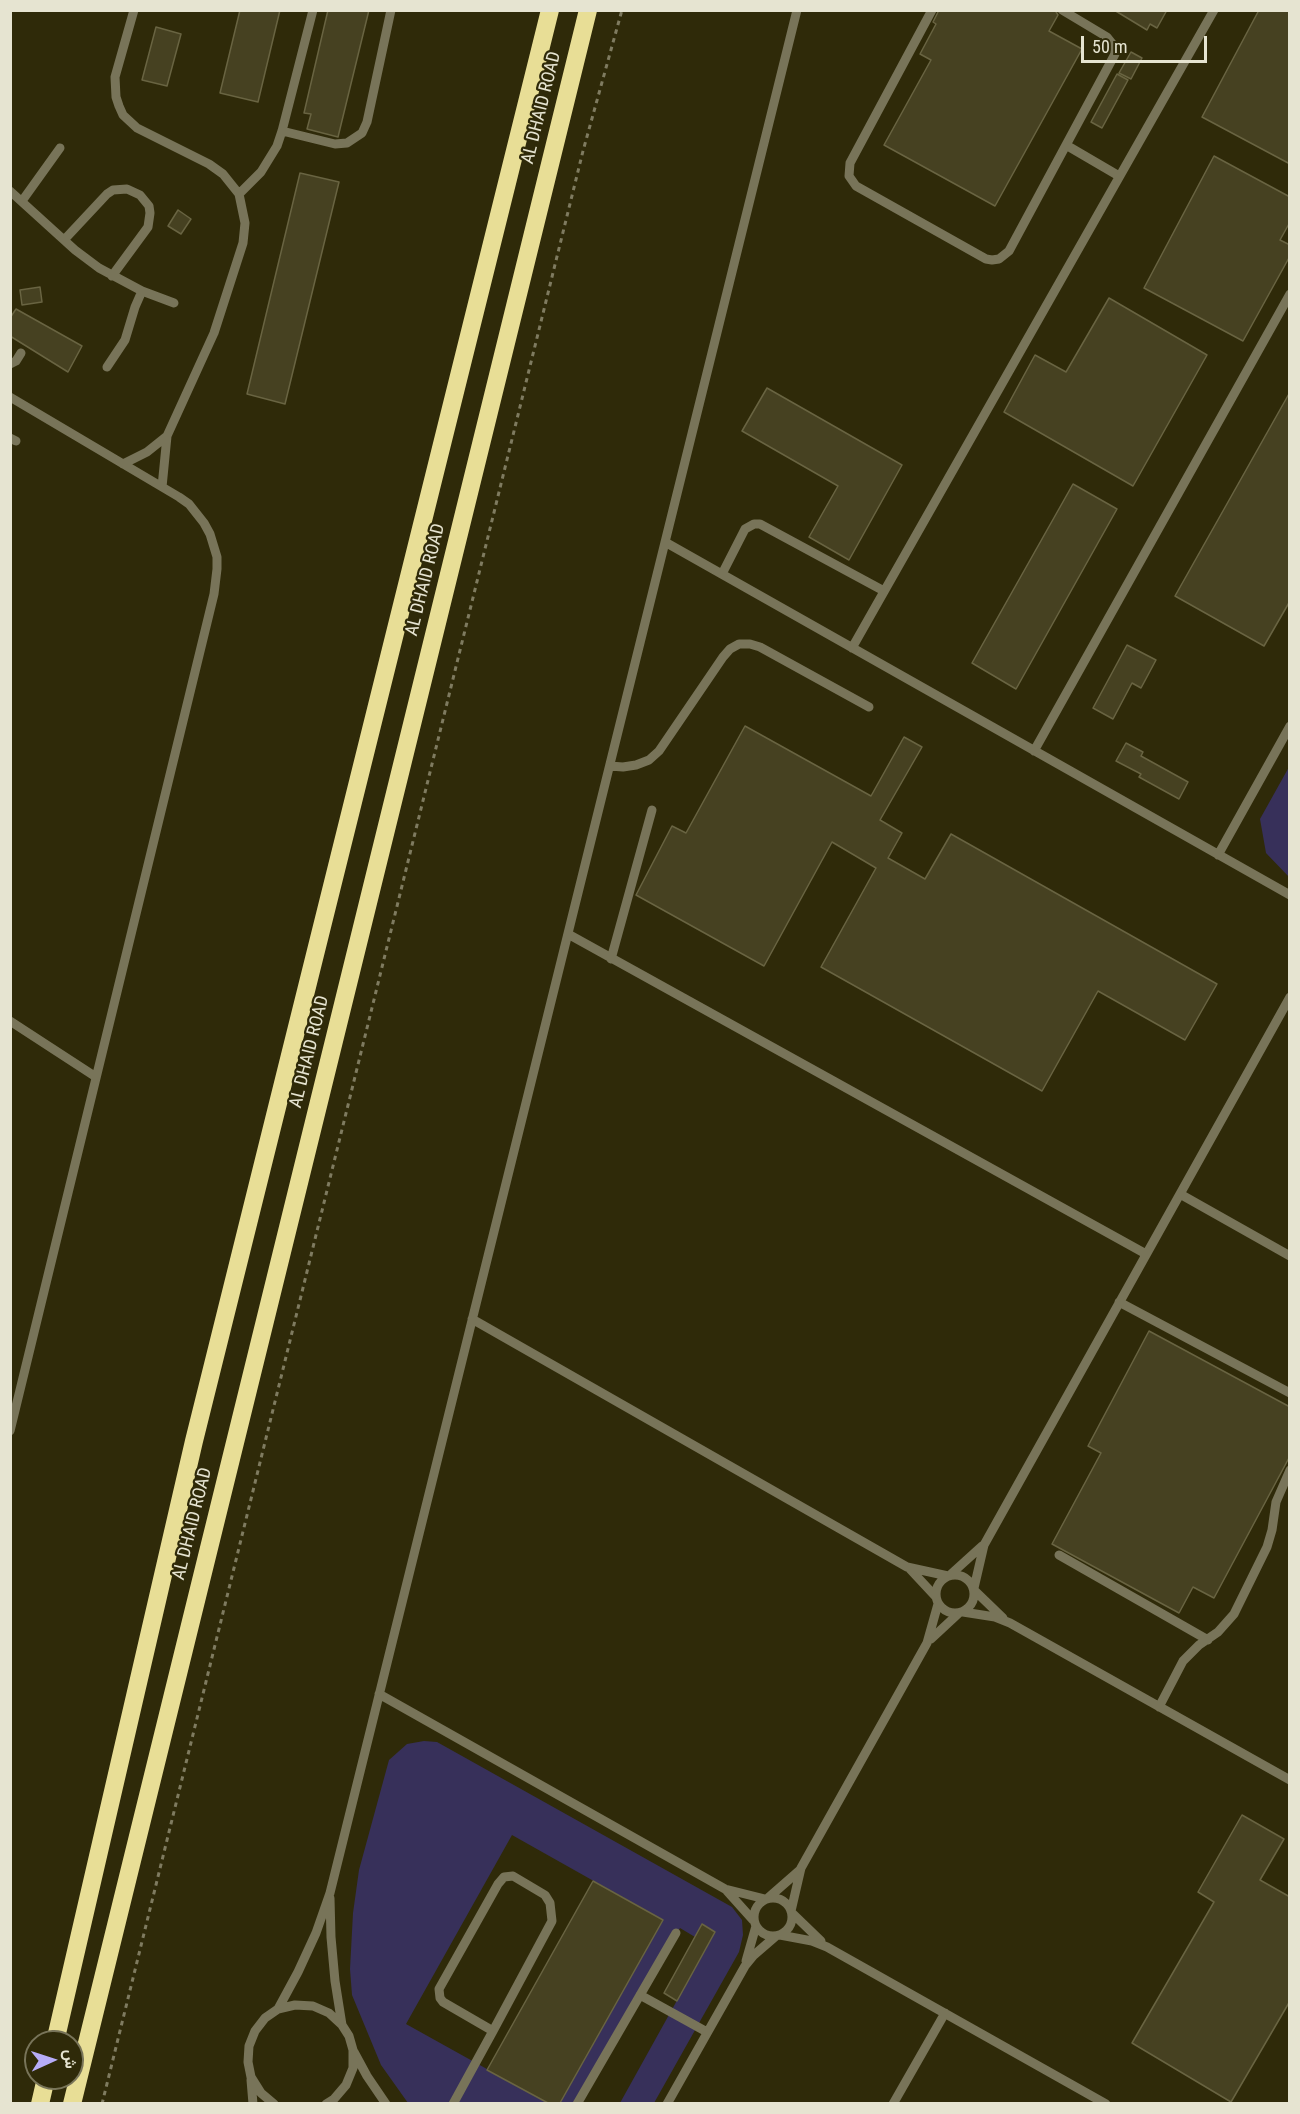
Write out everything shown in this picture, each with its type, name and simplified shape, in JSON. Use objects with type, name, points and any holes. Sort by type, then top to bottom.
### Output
[{"type":"highway","name":"AL DHAID ROAD","points":[[57,2030],[197,1429],[549,10]]},
{"type":"highway","name":"AL DHAID ROAD","points":[[72,2103],[588,10]]},
{"type":"lane","points":[[134,10],[115,77],[116,97],[123,115],[137,128],[216,168],[239,194],[245,213],[243,243],[214,333],[167,436],[162,487]]},
{"type":"lane","points":[[239,194],[261,172],[273,153],[282,131],[313,10]]},
{"type":"lane","points":[[282,131],[334,144],[347,143],[362,133],[367,122],[391,10]]},
{"type":"lane","points":[[278,2009],[298,1972],[330,1893],[797,10]]},
{"type":"lane","points":[[932,10],[850,163],[849,176],[856,186],[986,259],[999,259],[1009,251],[1115,54],[1115,47],[1107,37],[1062,10]]},
{"type":"lane","points":[[852,648],[1214,10]]},
{"type":"lane","points":[[1066,145],[1119,177]]},
{"type":"lane","points":[[21,201],[60,148]]},
{"type":"lane","points":[[64,240],[113,190],[127,189],[140,195],[149,206],[148,227],[112,276]]},
{"type":"lane","points":[[12,194],[87,259],[112,276],[174,303]]},
{"type":"lane","points":[[108,367],[125,340],[142,291]]},
{"type":"lane","points":[[1034,751],[1290,294]]},
{"type":"lane","points":[[10,364],[16,361],[21,352]]},
{"type":"lane","points":[[10,397],[189,504],[210,534],[217,557],[216,582],[10,1431]]},
{"type":"lane","points":[[123,464],[147,452],[167,436]]},
{"type":"lane","points":[[722,574],[745,529],[754,524],[760,524],[884,591]]},
{"type":"lane","points":[[665,542],[1290,895]]},
{"type":"lane","points":[[610,766],[636,765],[659,751],[723,657],[730,649],[740,644],[759,647],[869,707]]},
{"type":"lane","points":[[1218,855],[1290,726]]},
{"type":"lane","points":[[611,959],[652,810]]},
{"type":"lane","points":[[568,934],[1146,1254]]},
{"type":"lane","points":[[927,1643],[973,1604],[984,1545],[1290,997]]},
{"type":"lane","points":[[10,1022],[96,1077]]},
{"type":"lane","points":[[1180,1194],[1290,1256]]},
{"type":"lane","points":[[1119,1302],[1290,1393]]},
{"type":"lane","points":[[472,1319],[908,1567],[949,1576],[962,1575],[1010,1623]]},
{"type":"lane","points":[[1159,1707],[1183,1661],[1218,1632],[1234,1614],[1267,1547],[1276,1502],[1290,1470]]},
{"type":"lane","points":[[667,2103],[745,1966],[754,1955],[790,1927],[801,1868],[927,1643],[937,1600],[938,1585],[984,1545]]},
{"type":"lane","points":[[1059,1555],[1209,1640]]},
{"type":"lane","points":[[908,1567],[947,1612],[995,1617],[1010,1623],[1290,1780]]},
{"type":"lane","points":[[379,1694],[725,1889],[784,1901],[827,1947]]},
{"type":"lane","points":[[745,1966],[756,1907],[801,1868]]},
{"type":"lane","points":[[453,2103],[493,2031],[552,1921],[550,1903],[545,1895],[513,1876],[504,1877],[498,1884],[441,1985],[439,1994],[443,2002],[493,2031]]},
{"type":"lane","points":[[725,1889],[764,1935],[812,1941],[827,1947],[1106,2103]]},
{"type":"lane","points":[[330,1893],[331,1937],[342,2025]]},
{"type":"lane","points":[[577,2103],[676,1933]]},
{"type":"lane","points":[[640,1995],[707,2032]]},
{"type":"lane","points":[[253,2103],[248,2062],[249,2046],[255,2031],[265,2018],[278,2009],[295,2005],[313,2006],[329,2013],[342,2025],[367,2076],[386,2103]]},
{"type":"lane","points":[[893,2103],[945,2013]]},
{"type":"lane","points":[[326,2103],[346,2085],[352,2068],[353,2050]]},
{"type":"lane","points":[[251,2077],[261,2093],[274,2103]]},
{"type":"path","points":[[102,2103],[583,151],[622,10]]},
{"type":"shaded area","points":[[1289,767],[1289,877],[1266,853],[1260,819]]},
{"type":"shaded area","points":[[424,1741],[437,1742],[732,1907],[742,1920],[743,1935],[739,1952],[654,2103],[620,2103],[715,1932],[702,1924],[695,1937],[680,1928],[582,2103],[560,2103],[663,1920],[512,1835],[406,2024],[548,2103],[408,2103],[381,2065],[352,1995],[350,1969],[353,1913],[359,1870],[389,1760],[407,1744]]},
{"type":"building","points":[[240,10],[280,10],[258,102],[220,93]]},
{"type":"building","points":[[328,10],[369,10],[338,137],[307,129],[311,114],[304,113]]},
{"type":"building","points":[[939,10],[1055,10],[1058,15],[1049,31],[1082,49],[995,206],[884,145],[931,60],[920,54],[936,24],[933,22]]},
{"type":"building","points":[[1114,10],[1167,10],[1157,28],[1150,24],[1147,30]]},
{"type":"building","points":[[1259,10],[1290,10],[1290,164],[1202,117]]},
{"type":"building","points":[[156,27],[181,34],[167,86],[142,80]]},
{"type":"building","points":[[1131,52],[1142,58],[1131,79],[1119,73]]},
{"type":"building","points":[[1117,74],[1128,80],[1102,128],[1091,122]]},
{"type":"building","points":[[1214,156],[1290,197],[1290,222],[1280,240],[1290,245],[1290,256],[1243,341],[1144,288]]},
{"type":"building","points":[[300,173],[339,182],[285,404],[247,394]]},
{"type":"building","points":[[178,210],[191,219],[181,234],[168,226]]},
{"type":"building","points":[[40,287],[42,302],[22,305],[20,290]]},
{"type":"building","points":[[1109,298],[1207,355],[1133,486],[1004,412],[1035,355],[1066,372]]},
{"type":"building","points":[[16,309],[82,346],[68,372],[10,336],[10,318]]},
{"type":"building","points":[[767,388],[902,465],[849,560],[809,537],[838,486],[742,431]]},
{"type":"building","points":[[1290,392],[1290,601],[1264,646],[1175,596]]},
{"type":"building","points":[[1073,484],[1117,509],[1016,689],[972,663]]},
{"type":"building","points":[[1127,645],[1156,660],[1141,688],[1132,683],[1113,719],[1093,708]]},
{"type":"building","points":[[745,726],[871,796],[904,737],[922,747],[880,820],[902,833],[888,858],[925,879],[951,834],[1217,984],[1185,1040],[1098,991],[1042,1091],[821,967],[876,868],[832,842],[764,966],[636,895],[672,826],[686,833]]},
{"type":"building","points":[[1126,743],[1143,752],[1141,756],[1188,782],[1179,799],[1139,777],[1141,774],[1116,761]]},
{"type":"building","points":[[1149,1331],[1290,1407],[1290,1456],[1214,1598],[1193,1587],[1179,1613],[1052,1544],[1101,1453],[1088,1446]]},
{"type":"building","points":[[1242,1815],[1284,1839],[1260,1880],[1290,1897],[1290,2001],[1231,2102],[1132,2043],[1214,1902],[1198,1892]]},
{"type":"building","points":[[593,1881],[663,1920],[560,2103],[548,2103],[487,2070]]},
{"type":"building","points":[[702,1924],[715,1932],[677,2001],[664,1993]]}]
